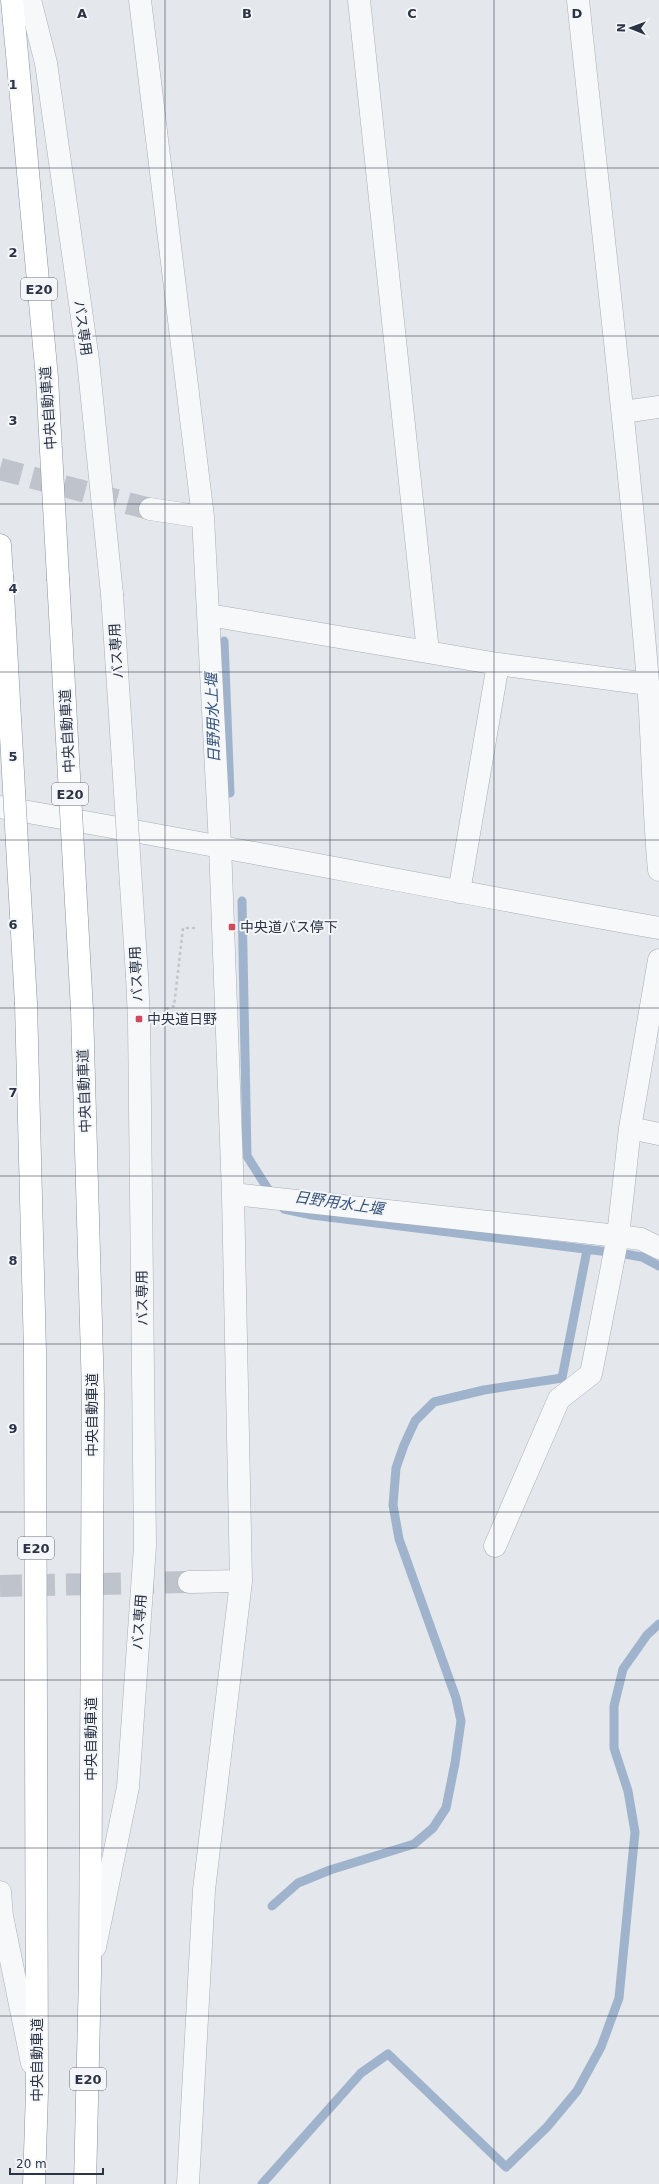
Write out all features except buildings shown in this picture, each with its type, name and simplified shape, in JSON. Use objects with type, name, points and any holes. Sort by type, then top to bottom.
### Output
[{"type":"highway","name":"中央自動車道","points":[[12,0],[47,378],[82,1010],[93,1393],[90,1974],[85,2184]]},
{"type":"highway","name":"中央自動車道","points":[[0,545],[26,1004],[35,1352],[38,2092],[34,2184]]},
{"type":"street","name":"バス専用","points":[[30,0],[46,63],[88,360],[112,594],[139,1018],[145,1546],[128,1787],[90,1974]]},
{"type":"street","points":[[140,0],[203,517],[220,845],[233,1194],[241,1581],[204,1890],[188,2184]]},
{"type":"street","points":[[359,0],[428,652]]},
{"type":"street","points":[[578,0],[623,412],[648,684],[659,870]]},
{"type":"street","points":[[623,412],[659,407]]},
{"type":"street","points":[[150,509],[203,517]]},
{"type":"street","points":[[209,616],[498,664],[648,684]]},
{"type":"street","points":[[459,892],[498,664]]},
{"type":"street","points":[[0,807],[220,845],[459,892],[659,928]]},
{"type":"street","points":[[495,1546],[559,1398],[591,1374],[615,1248],[630,1128],[659,960]]},
{"type":"street","points":[[630,1128],[659,1134]]},
{"type":"street","points":[[233,1194],[288,1200],[615,1248],[641,1239],[659,1248]]},
{"type":"street","points":[[189,1582],[241,1581]]},
{"type":"street","points":[[0,1892],[2,1916],[38,2092]]},
{"type":"path","points":[[139,1018],[174,1006],[183,928],[223,926]]},
{"type":"waterway","name":"日野用水上堰","points":[[224,641],[230,793]]},
{"type":"waterway","name":"日野用水上堰","points":[[242,901],[247,1156],[273,1197]]},
{"type":"waterway","name":"日野用水上堰","points":[[284,1209],[312,1215],[625,1254],[642,1257],[659,1266]]},
{"type":"waterway","points":[[272,1906],[298,1883],[330,1870],[414,1844],[433,1828],[446,1808],[455,1763],[461,1721],[456,1698],[399,1539],[393,1505],[396,1468],[404,1445],[415,1421],[434,1402],[484,1390],[562,1378],[587,1250]]},
{"type":"waterway","points":[[262,2184],[361,2073],[388,2054],[506,2167],[547,2127],[577,2091],[601,2047],[619,1998],[635,1832],[628,1791],[614,1748],[614,1706],[623,1669],[647,1635],[659,1624]]},
{"type":"tunnel","points":[[0,469],[150,509]]},
{"type":"tunnel","points":[[0,1586],[189,1582]]},
{"type":"place","name":"中央道バス停下","points":[[232,927]]},
{"type":"place","name":"中央道日野","points":[[139,1019]]}]
